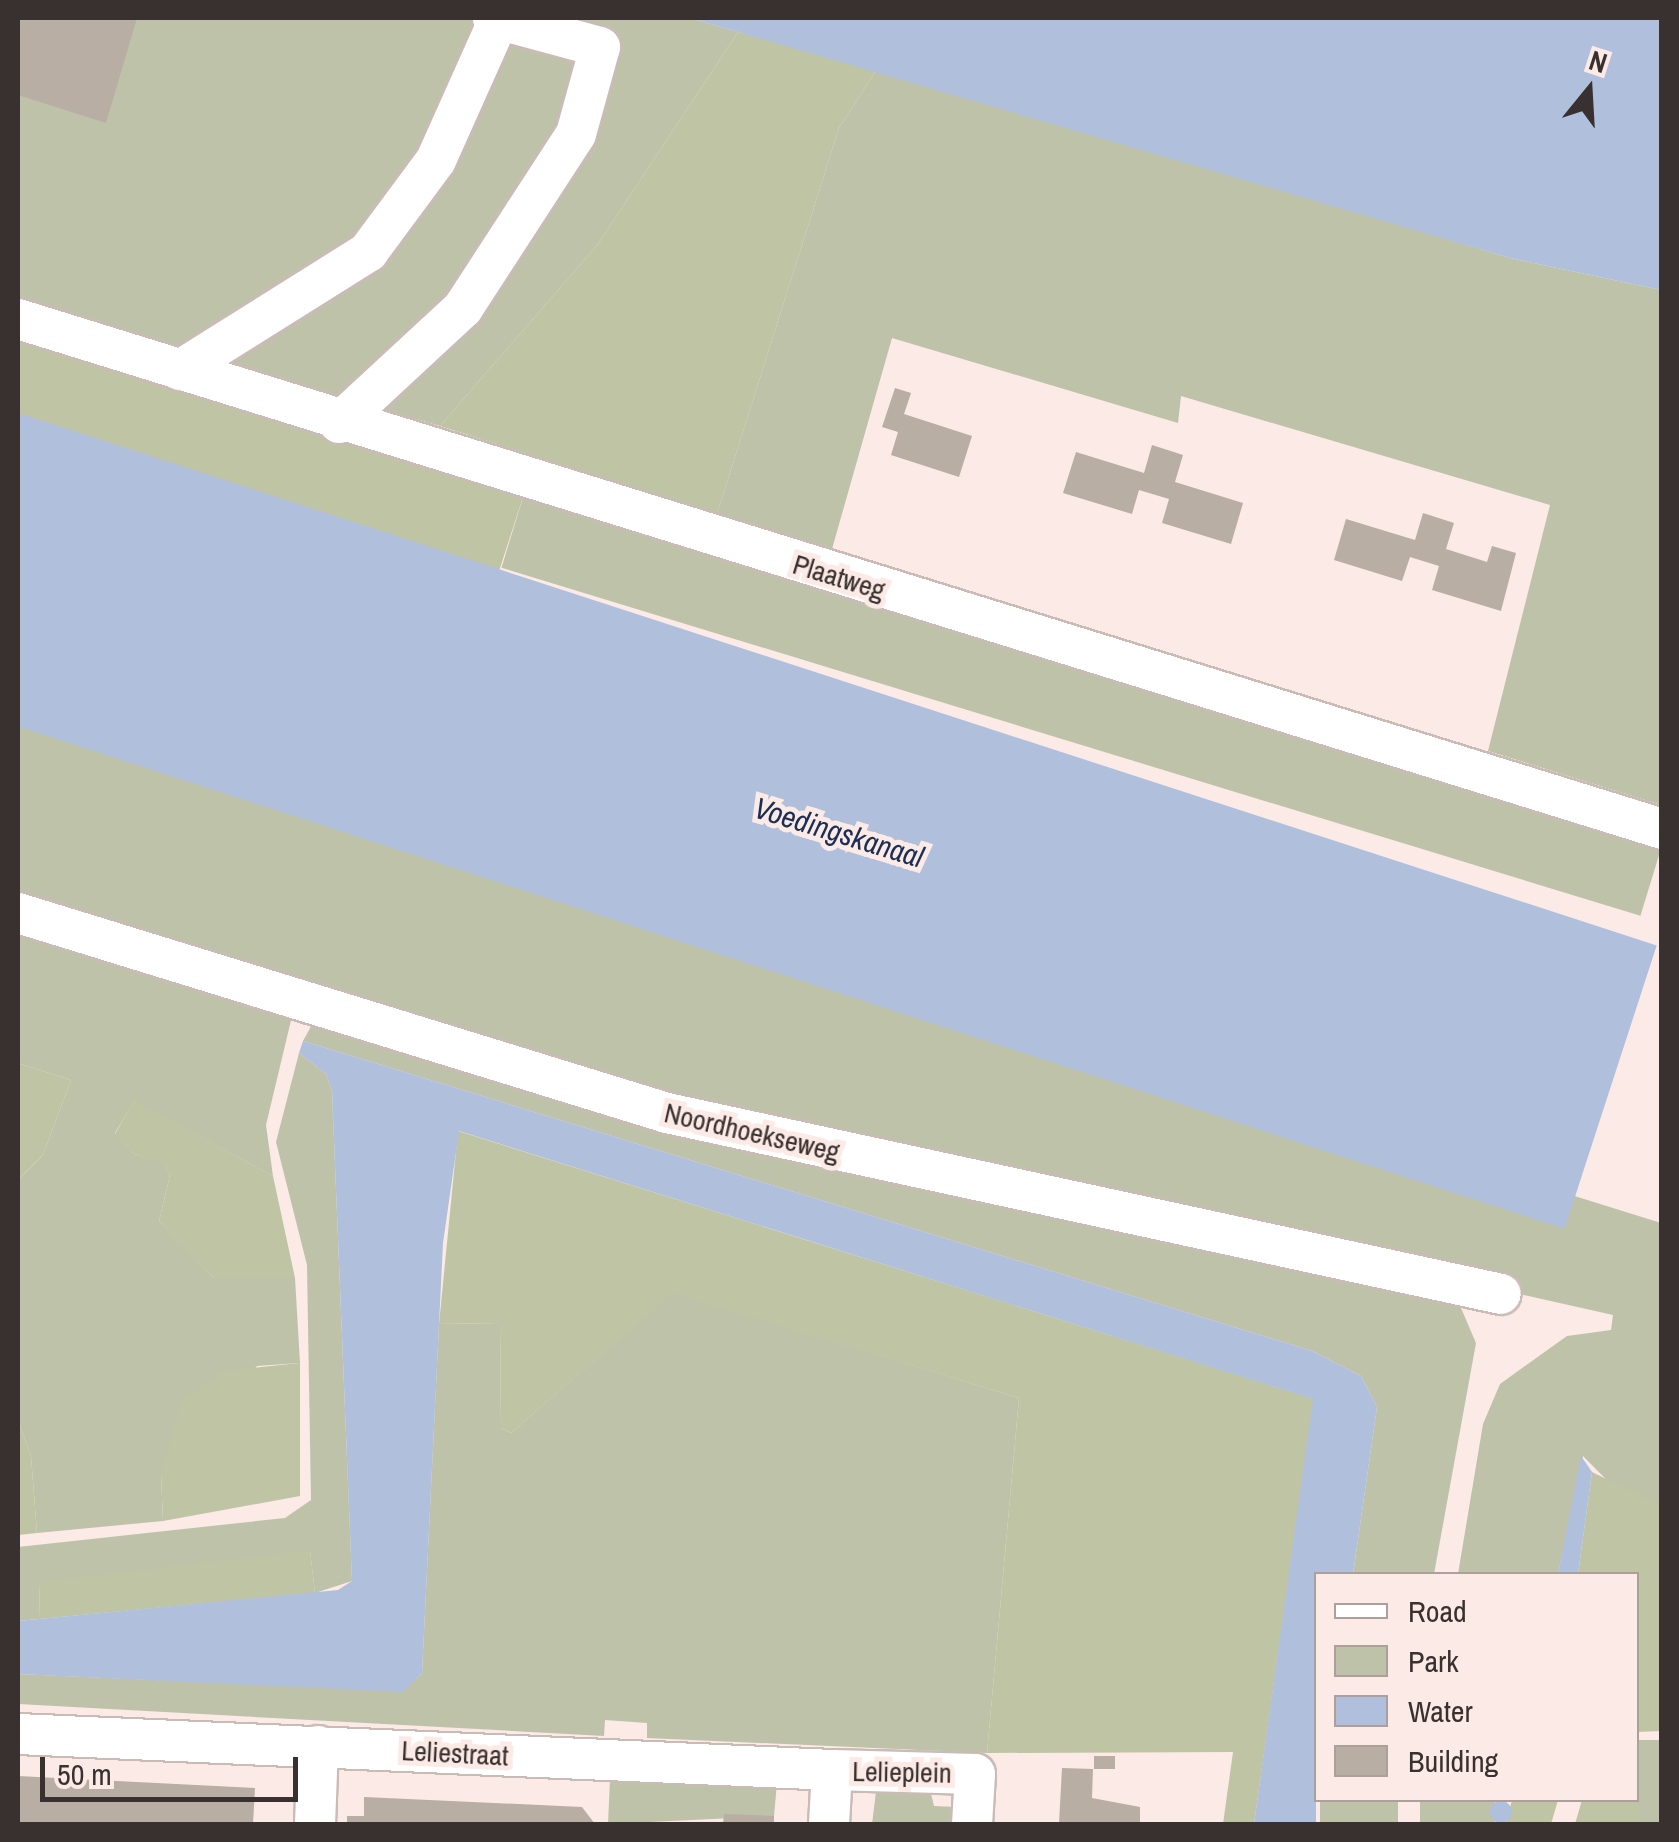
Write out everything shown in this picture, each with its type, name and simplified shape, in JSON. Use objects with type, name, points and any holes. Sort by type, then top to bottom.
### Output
[{"type":"street","points":[[180,370],[368,252],[436,160],[496,18],[600,47],[576,134],[463,308],[339,423]]},
{"type":"street","name":"Plaatweg","points":[[18,319],[339,423],[1662,829]]},
{"type":"street","name":"Noordhoekseweg","points":[[18,913],[667,1113],[1501,1294]]},
{"type":"street","name":"Leliestraat","points":[[18,1734],[832,1770]]},
{"type":"street","points":[[315,1824],[318,1746]]},
{"type":"street","name":"Lelieplein","points":[[829,1824],[832,1770],[975,1774],[972,1824]]},
{"type":"green space","points":[[18,18],[690,18],[738,32],[598,244],[440,426],[18,303]]},
{"type":"green space","points":[[738,32],[877,69],[839,128],[717,514],[440,426],[598,244]]},
{"type":"green space","points":[[877,69],[1510,258],[1661,290],[1661,805],[1488,751],[1550,505],[1181,396],[1178,423],[892,338],[832,549],[717,514],[839,128]]},
{"type":"green space","points":[[18,333],[523,497],[498,573],[18,417]]},
{"type":"green space","points":[[524,494],[1662,842],[1640,916],[501,568]]},
{"type":"green space","points":[[18,711],[1661,1223],[1661,1535],[1583,1456],[1558,1572],[1458,1572],[1483,1424],[1500,1384],[1567,1336],[1611,1330],[1613,1315],[697,1110],[18,900]]},
{"type":"green space","points":[[18,922],[293,1012],[266,1125],[273,1176],[134,1101],[115,1133],[134,1154],[163,1162],[170,1175],[159,1221],[214,1278],[295,1278],[300,1363],[257,1366],[161,1474],[163,1521],[37,1533],[31,1456],[18,1420],[18,1180],[43,1155],[71,1080],[18,1063]]},
{"type":"green space","points":[[315,1019],[1458,1301],[1476,1343],[1434,1572],[1353,1572],[1377,1407],[1361,1376],[1312,1351],[303,1041]]},
{"type":"green space","points":[[299,1053],[326,1074],[332,1091],[352,1581],[315,1593],[310,1551],[40,1583],[39,1619],[18,1621],[18,1547],[285,1518],[311,1500],[307,1265],[276,1142]]},
{"type":"green space","points":[[18,1063],[71,1080],[43,1155],[18,1180]]},
{"type":"green space","points":[[134,1100],[273,1176],[295,1278],[214,1278],[159,1221],[170,1175],[163,1163],[134,1154],[115,1134]]},
{"type":"green space","points":[[458,1131],[1314,1399],[1254,1824],[1223,1824],[1233,1752],[987,1753],[1019,1398],[673,1293],[511,1433],[501,1428],[500,1323],[439,1324]]},
{"type":"green space","points":[[673,1292],[1019,1398],[987,1753],[647,1738],[647,1723],[605,1720],[604,1736],[18,1704],[18,1674],[403,1691],[422,1673],[439,1324],[500,1323],[501,1428],[511,1433]]},
{"type":"green space","points":[[300,1363],[300,1496],[163,1521],[161,1474],[182,1400],[224,1371]]},
{"type":"green space","points":[[18,1420],[31,1456],[37,1533],[18,1535]]},
{"type":"green space","points":[[1592,1472],[1661,1506],[1661,1731],[1639,1732],[1639,1572],[1578,1572]]},
{"type":"green space","points":[[310,1550],[315,1593],[39,1619],[40,1582]]},
{"type":"green space","points":[[1639,1740],[1661,1740],[1661,1824],[1638,1824]]},
{"type":"green space","points":[[610,1779],[777,1783],[774,1816],[608,1824]]},
{"type":"green space","points":[[1639,1782],[1640,1824],[1575,1824],[1581,1802],[1639,1802]]},
{"type":"green space","points":[[876,1792],[931,1794],[934,1806],[955,1807],[955,1824],[872,1824]]},
{"type":"green space","points":[[1320,1802],[1398,1802],[1398,1824],[1320,1824]]},
{"type":"green space","points":[[1420,1802],[1495,1802],[1495,1824],[1420,1824]]},
{"type":"green space","points":[[1512,1802],[1557,1802],[1551,1824],[1506,1824]]},
{"type":"water","points":[[690,18],[1661,18],[1661,290],[1510,258]]},
{"type":"water","name":"Voedingskanaal","points":[[18,413],[1657,945],[1565,1229],[18,726]]},
{"type":"water","points":[[303,1041],[1312,1351],[1361,1376],[1377,1407],[1353,1572],[1314,1572],[1316,1824],[1254,1824],[1313,1399],[459,1131],[443,1243],[422,1673],[403,1692],[18,1674],[18,1621],[338,1590],[352,1581],[332,1091],[326,1074],[299,1053]]},
{"type":"water","points":[[1581,1456],[1592,1472],[1578,1572],[1558,1572]]},
{"type":"water","points":[[1496,1802],[1506,1802],[1512,1808],[1512,1816],[1505,1823],[1497,1823],[1490,1816],[1490,1808]]},
{"type":"building","points":[[18,18],[137,18],[106,123],[18,95]]},
{"type":"building","points":[[895,388],[911,393],[904,414],[972,436],[959,477],[891,455],[898,432],[882,427]]},
{"type":"building","points":[[1152,445],[1183,455],[1175,482],[1243,503],[1231,544],[1162,523],[1169,499],[1139,490],[1132,514],[1063,493],[1076,452],[1144,473]]},
{"type":"building","points":[[1423,513],[1454,523],[1446,549],[1487,562],[1492,546],[1516,553],[1501,611],[1432,590],[1439,566],[1410,557],[1402,581],[1334,560],[1346,519],[1415,540]]},
{"type":"building","points":[[1094,1756],[1115,1756],[1115,1769],[1094,1769]]},
{"type":"building","points":[[1062,1768],[1093,1769],[1092,1798],[1140,1807],[1140,1824],[1059,1824]]},
{"type":"building","points":[[18,1776],[255,1788],[253,1824],[18,1824]]},
{"type":"building","points":[[364,1797],[582,1807],[595,1824],[347,1824],[347,1816],[364,1816]]},
{"type":"building","points":[[724,1814],[774,1816],[774,1824],[723,1824]]}]
